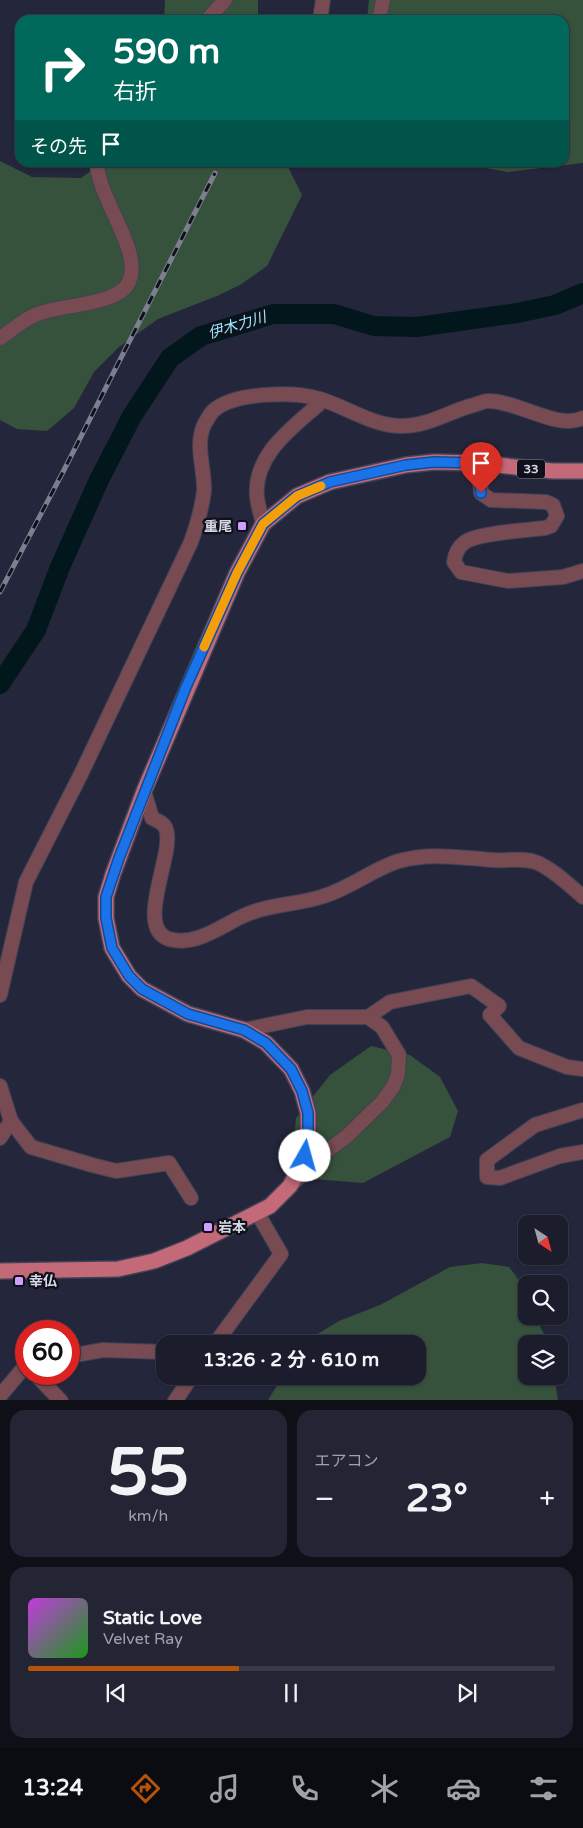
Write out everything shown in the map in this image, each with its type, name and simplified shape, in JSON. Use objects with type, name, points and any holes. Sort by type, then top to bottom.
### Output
[{"type":"main road","name":"33","points":[[0,1271],[118,1269],[154,1261],[187,1248],[258,1214],[270,1206],[290,1186],[305,1156],[308,1138],[308,1113],[302,1091],[291,1069],[266,1043],[244,1030],[188,1014],[142,989],[129,976],[112,948],[106,918],[106,897],[144,791],[237,573],[263,524],[297,496],[330,482],[406,465],[434,462],[478,463],[552,471],[583,471]]},
{"type":"street","points":[[212,15],[225,0]]},
{"type":"street","points":[[321,15],[323,0]]},
{"type":"street","points":[[380,15],[383,0]]},
{"type":"street","points":[[0,338],[34,315],[63,306],[115,297],[126,289],[133,273],[127,247],[103,190],[98,167]]},
{"type":"street","points":[[0,995],[26,882],[185,558],[194,534],[204,490],[200,440],[204,425],[213,411],[231,401],[253,396],[294,395],[319,399],[362,418],[401,426],[427,423],[453,412],[488,401],[518,406],[564,422],[574,422],[583,418]]},
{"type":"street","points":[[263,524],[257,496],[261,471],[275,442],[319,404],[319,399]]},
{"type":"street","points":[[478,463],[481,493],[492,500],[546,502],[553,505],[558,516],[551,526],[546,528],[476,538],[464,542],[455,553],[454,562],[461,572],[508,581],[563,577],[583,570]]},
{"type":"street","points":[[144,791],[152,818],[162,823],[166,829],[168,841],[154,908],[155,923],[160,934],[169,939],[189,939],[220,929],[244,915],[322,897],[343,889],[398,861],[438,854],[536,862],[551,870],[583,897]]},
{"type":"street","points":[[244,1030],[307,1017],[368,1017],[390,1002],[471,986],[499,1006],[490,1015],[519,1048],[566,1067],[583,1069]]},
{"type":"street","points":[[290,1186],[321,1155],[346,1137],[375,1109],[393,1087],[398,1074],[399,1055],[382,1027],[368,1017]]},
{"type":"street","points":[[0,1086],[11,1121],[31,1147],[116,1171],[170,1163],[191,1198]]},
{"type":"street","points":[[583,1110],[535,1125],[488,1160],[487,1177],[500,1178],[560,1156],[583,1152]]},
{"type":"street","points":[[0,1138],[11,1121]]},
{"type":"street","points":[[222,1335],[281,1254],[258,1214]]},
{"type":"street","points":[[80,1354],[103,1350],[156,1352]]},
{"type":"street","points":[[0,1396],[15,1378]]},
{"type":"street","points":[[46,1385],[61,1400]]},
{"type":"street","points":[[175,1400],[186,1385]]},
{"type":"green space","points":[[165,0],[258,0],[258,15],[164,15]]},
{"type":"green space","points":[[369,0],[583,0],[583,163],[569,165],[569,15],[368,15]]},
{"type":"green space","points":[[0,161],[32,177],[81,178],[96,167],[288,167],[302,195],[267,266],[240,285],[158,319],[119,347],[94,372],[74,408],[47,431],[17,429],[0,420]]},
{"type":"green space","points":[[480,167],[550,167],[508,172]]},
{"type":"green space","points":[[371,1046],[410,1055],[440,1077],[458,1111],[450,1137],[363,1183],[313,1179],[293,1153],[296,1118],[330,1075]]},
{"type":"green space","points":[[482,1263],[509,1267],[518,1279],[518,1325],[540,1325],[544,1335],[518,1335],[518,1385],[556,1385],[558,1400],[268,1400],[277,1385],[426,1385],[426,1335],[316,1335],[339,1321],[380,1305],[450,1267]]},
{"type":"waterway","name":"伊木力川","points":[[0,684],[36,630],[60,567],[99,480],[132,416],[170,358],[201,336],[273,314],[334,314],[374,326],[417,327],[517,313],[555,305],[583,293]]},
{"type":"railway","points":[[0,592],[215,173]]},
{"type":"slow traffic","points":[[204,647],[237,573],[263,524],[297,496],[321,486]]},
{"type":"place","name":"重尾","points":[[242,526]]},
{"type":"place","name":"岩本","points":[[208,1227]]},
{"type":"place","name":"幸仏","points":[[19,1281]]},
{"type":"route","points":[[305,1156],[308,1138],[308,1113],[302,1091],[291,1069],[266,1043],[244,1030],[188,1014],[142,989],[129,976],[112,948],[106,918],[106,897],[144,791],[170,734],[186,687],[237,573],[263,524],[297,496],[330,482],[406,465],[434,462],[478,463],[481,493]]}]
